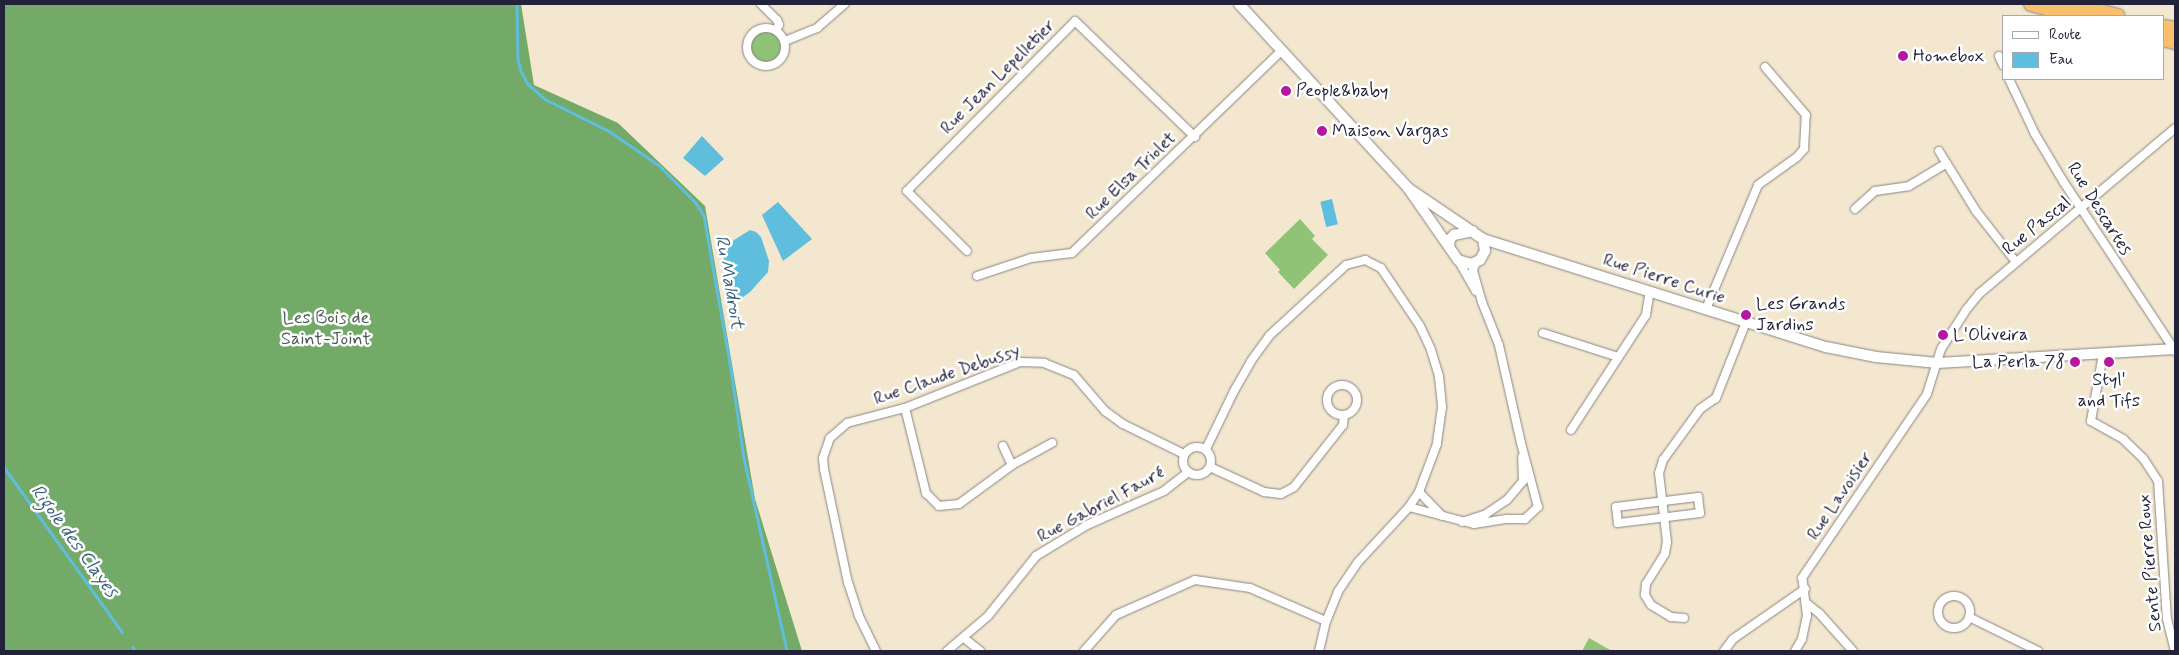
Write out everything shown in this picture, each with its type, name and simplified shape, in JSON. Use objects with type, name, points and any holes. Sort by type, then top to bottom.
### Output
[{"type":"highway","points":[[2031,4],[2072,15]]},
{"type":"highway","points":[[2068,4],[2114,15]]},
{"type":"street","points":[[761,4],[777,20],[779,25],[776,30]]},
{"type":"street","points":[[785,40],[817,28],[845,4]]},
{"type":"street","name":"Rue Pierre Curie","points":[[1239,4],[1408,188],[1458,260]]},
{"type":"street","name":"Rue Jean Lepelletier","points":[[967,251],[907,191],[1075,21],[1195,137]]},
{"type":"street","points":[[764,28],[776,30],[785,40],[785,53],[778,63],[768,67],[752,61],[747,48],[752,35],[764,28]]},
{"type":"street","name":"Rue Elsa Triolet","points":[[976,276],[1031,258],[1072,253],[1195,137],[1281,51]]},
{"type":"street","points":[[1999,56],[2002,62]]},
{"type":"street","points":[[1706,309],[1758,186],[1797,157],[1804,149],[1806,115],[1765,67]]},
{"type":"street","name":"Rue Descartes","points":[[2010,80],[2035,134],[2081,210],[2175,350]]},
{"type":"street","name":"Rue Pascal","points":[[1938,363],[1941,349],[1966,310],[1980,293],[2081,210],[2175,128]]},
{"type":"street","points":[[1939,151],[1976,211],[2016,262]]},
{"type":"street","points":[[1855,209],[1875,191],[1908,186],[1947,163]]},
{"type":"street","name":"Rue Pierre Curie","points":[[1408,188],[1483,239],[1826,347],[1876,357],[1938,363],[2175,350]]},
{"type":"street","points":[[1449,247],[1450,239],[1454,235],[1473,231]]},
{"type":"street","points":[[1483,239],[1485,251]]},
{"type":"street","points":[[1409,507],[1474,524],[1507,519],[1525,519],[1534,513],[1538,507],[1522,448],[1499,345],[1482,302],[1473,270],[1476,262],[1485,251],[1501,244]]},
{"type":"street","points":[[1206,449],[1247,368],[1270,335],[1346,265],[1365,260],[1381,268],[1420,326],[1439,377],[1442,407],[1437,444],[1419,492],[1409,507],[1358,562],[1338,592],[1326,621],[1319,651]]},
{"type":"street","points":[[1458,260],[1467,264],[1476,262]]},
{"type":"street","points":[[1458,260],[1482,302]]},
{"type":"street","points":[[1571,430],[1646,315],[1650,291]]},
{"type":"street","points":[[1684,618],[1670,617],[1651,605],[1645,594],[1646,584],[1665,553],[1668,542],[1659,473],[1663,460],[1700,409],[1716,398],[1746,322]]},
{"type":"street","points":[[1543,333],[1618,357]]},
{"type":"street","name":"Sente Pierre Roux","points":[[2103,354],[2091,421],[2123,440],[2143,458],[2158,481],[2167,619],[2175,651]]},
{"type":"street","name":"Rue Claude Debussy","points":[[876,651],[859,616],[848,583],[824,469],[824,458],[830,438],[847,423],[906,408],[1020,362],[1044,363],[1074,375],[1105,411],[1124,424],[1184,454]]},
{"type":"street","name":"Rue Lavoisier","points":[[1795,651],[1802,639],[1805,628],[1806,603],[1802,578],[1927,394],[1938,363]]},
{"type":"street","points":[[906,408],[926,493],[939,506],[959,504],[1012,465],[1052,443]]},
{"type":"street","points":[[1210,468],[1264,492],[1281,494],[1294,487],[1343,426],[1344,414]]},
{"type":"street","points":[[1003,446],[1012,465]]},
{"type":"street","points":[[1191,447],[1206,449],[1211,455],[1210,468],[1200,475],[1188,472],[1184,466],[1184,454],[1191,447]]},
{"type":"street","points":[[1461,522],[1486,514],[1507,500],[1522,482],[1522,448]]},
{"type":"street","name":"Rue Gabriel Fauré","points":[[947,651],[988,616],[1036,556],[1087,526],[1164,491],[1188,472]]},
{"type":"street","points":[[1419,492],[1442,516]]},
{"type":"street","points":[[1698,497],[1700,513],[1664,518],[1618,523],[1616,507],[1698,497]]},
{"type":"street","points":[[1084,651],[1116,615],[1195,580],[1250,588],[1326,621]]},
{"type":"street","points":[[1724,651],[1733,639],[1805,589]]},
{"type":"street","points":[[1957,596],[1962,598],[1969,606],[1969,617],[1963,625],[1948,627],[1940,620],[1939,605],[1947,597],[1957,596]]},
{"type":"street","points":[[1806,603],[1819,613],[1853,651]]},
{"type":"street","points":[[1969,617],[2038,651]]},
{"type":"street","points":[[964,638],[980,651]]},
{"type":"green space","name":"Les Bois de Saint-Joint","points":[[4,4],[521,4],[534,85],[618,123],[705,206],[755,499],[802,651],[4,651]]},
{"type":"green space","points":[[766,32],[777,36],[781,47],[777,58],[766,62],[755,58],[751,47],[755,36]]},
{"type":"green space","points":[[1300,219],[1315,236],[1312,239],[1328,255],[1294,289],[1278,272],[1280,270],[1265,253]]},
{"type":"green space","points":[[1589,638],[1612,651],[1582,651]]},
{"type":"water","points":[[702,136],[724,159],[705,176],[683,158]]},
{"type":"water","points":[[1332,199],[1338,224],[1326,227],[1320,202]]},
{"type":"water","points":[[778,202],[812,239],[783,261],[762,215]]},
{"type":"water","points":[[750,230],[756,232],[761,237],[769,261],[768,272],[750,292],[743,297],[738,297],[729,287],[723,263],[724,255],[734,240]]},
{"type":"waterway","name":"Ru Maldroit","points":[[517,4],[518,59],[521,71],[528,84],[545,99],[609,131],[660,166],[696,203],[704,216],[731,369],[744,458],[787,651]]},
{"type":"waterway","name":"Rigole des Clayes","points":[[4,467],[122,632]]},
{"type":"waterway","name":"Rigole des Clayes","points":[[133,647],[135,651]]},
{"type":"place","name":"Homebox","points":[[1903,56]]},
{"type":"place","name":"People&baby","points":[[1286,91]]},
{"type":"place","name":"Maison Vargas","points":[[1322,131]]},
{"type":"place","name":"Les Grands Jardins","points":[[1746,315]]},
{"type":"place","name":"L'Oliveira","points":[[1943,335]]},
{"type":"place","name":"La Perla 78","points":[[2075,362]]},
{"type":"place","name":"Styl' and Tifs","points":[[2109,362]]}]
